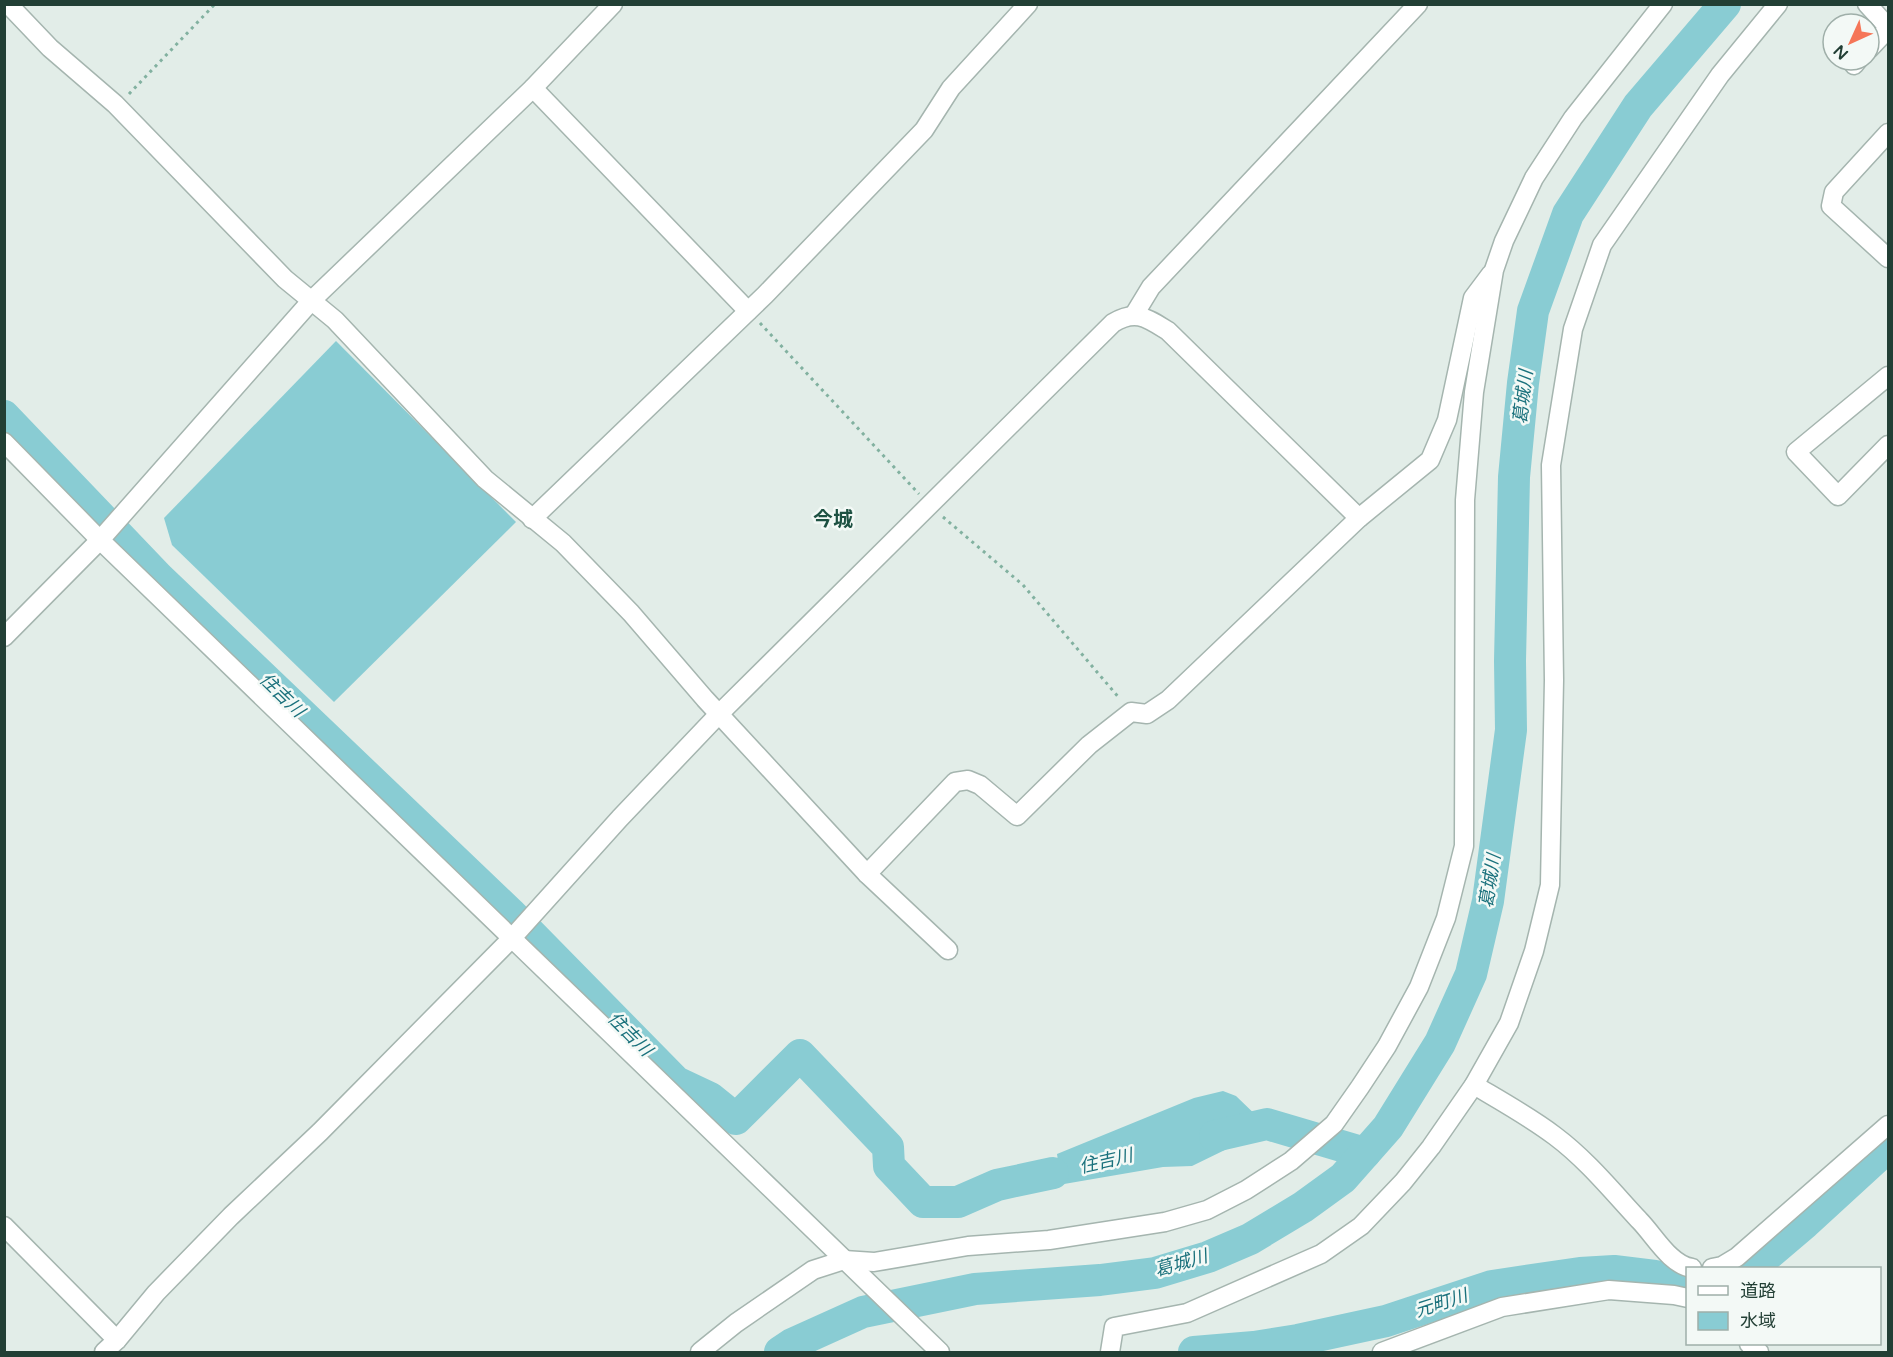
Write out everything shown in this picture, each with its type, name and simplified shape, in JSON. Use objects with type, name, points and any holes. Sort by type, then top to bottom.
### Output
[{"type":"street","points":[[8,4],[50,48],[116,104],[272,266],[335,320],[485,479],[563,543],[631,613],[719,714],[867,874],[948,950]]},
{"type":"street","points":[[4,637],[107,532],[312,300],[533,88],[613,4]]},
{"type":"street","points":[[532,519],[765,295],[924,130],[951,88],[1028,4]]},
{"type":"street","points":[[1134,315],[1151,287],[1419,4]]},
{"type":"street","points":[[700,1353],[736,1323],[813,1270],[844,1260],[874,1262],[968,1246],[1049,1240],[1165,1222],[1207,1210],[1246,1190],[1291,1161],[1334,1124],[1387,1046],[1419,987],[1446,918],[1464,846],[1465,500],[1474,392],[1494,270],[1504,241],[1534,178],[1573,118],[1664,4]]},
{"type":"street","points":[[1111,1349],[1114,1327],[1187,1313],[1321,1254],[1353,1232],[1403,1182],[1431,1147],[1474,1085],[1509,1023],[1534,951],[1550,885],[1554,680],[1551,465],[1574,329],[1602,245],[1720,75],[1778,4]]},
{"type":"street","points":[[1867,4],[1888,28]]},
{"type":"street","points":[[533,88],[748,311]]},
{"type":"street","points":[[1888,133],[1834,192],[1831,206],[1888,258]]},
{"type":"street","points":[[867,874],[955,783],[968,780],[980,785],[1017,816],[1089,745],[1131,711],[1147,714],[1168,700],[1359,518],[1430,460],[1447,420],[1473,298],[1494,270]]},
{"type":"street","points":[[4,1226],[111,1346],[156,1293],[231,1216],[320,1132],[518,930],[719,714],[1113,323],[1124,316],[1134,315],[1147,318],[1168,331],[1359,518]]},
{"type":"street","points":[[1888,376],[1796,452],[1838,496],[1888,445]]},
{"type":"street","points":[[4,442],[107,532],[518,930],[939,1353]]},
{"type":"street","points":[[1382,1353],[1502,1307],[1609,1290],[1679,1295],[1680,1265],[1587,1164],[1555,1136],[1474,1085]]},
{"type":"street","points":[[1719,1267],[1737,1257],[1888,1125]]},
{"type":"path","points":[[116,104],[132,92],[216,4]]},
{"type":"path","points":[[748,311],[929,505],[1023,585],[1131,711]]},
{"type":"water","points":[[336,341],[516,522],[334,702],[172,545],[164,518]]},
{"type":"water","points":[[1223,1091],[1236,1096],[1263,1122],[1231,1147],[1192,1166],[1163,1167],[1011,1193],[1010,1181],[1058,1161],[1057,1154],[1194,1098]]},
{"type":"waterway","name":"葛城川","points":[[780,1352],[792,1344],[863,1312],[975,1289],[1100,1280],[1155,1273],[1208,1257],[1250,1239],[1303,1207],[1343,1178],[1388,1127],[1440,1043],[1471,974],[1488,901],[1511,730],[1510,661],[1514,477],[1533,311],[1568,214],[1638,106],[1725,4]]},
{"type":"waterway","name":"住吉川","points":[[4,416],[158,577],[510,913],[676,1082],[710,1098],[736,1119],[800,1055],[888,1147],[889,1166],[923,1202],[958,1202],[997,1185],[1053,1173]]},
{"type":"waterway","name":"住吉川","points":[[1215,1136],[1267,1124],[1365,1153]]},
{"type":"waterway","name":"元町川","points":[[1753,1267],[1888,1147]]},
{"type":"waterway","name":"元町川","points":[[1194,1352],[1254,1347],[1298,1340],[1386,1321],[1492,1286],[1580,1273],[1614,1271],[1686,1282]]},
{"type":"district","name":"今城","points":[[833,519]]}]
